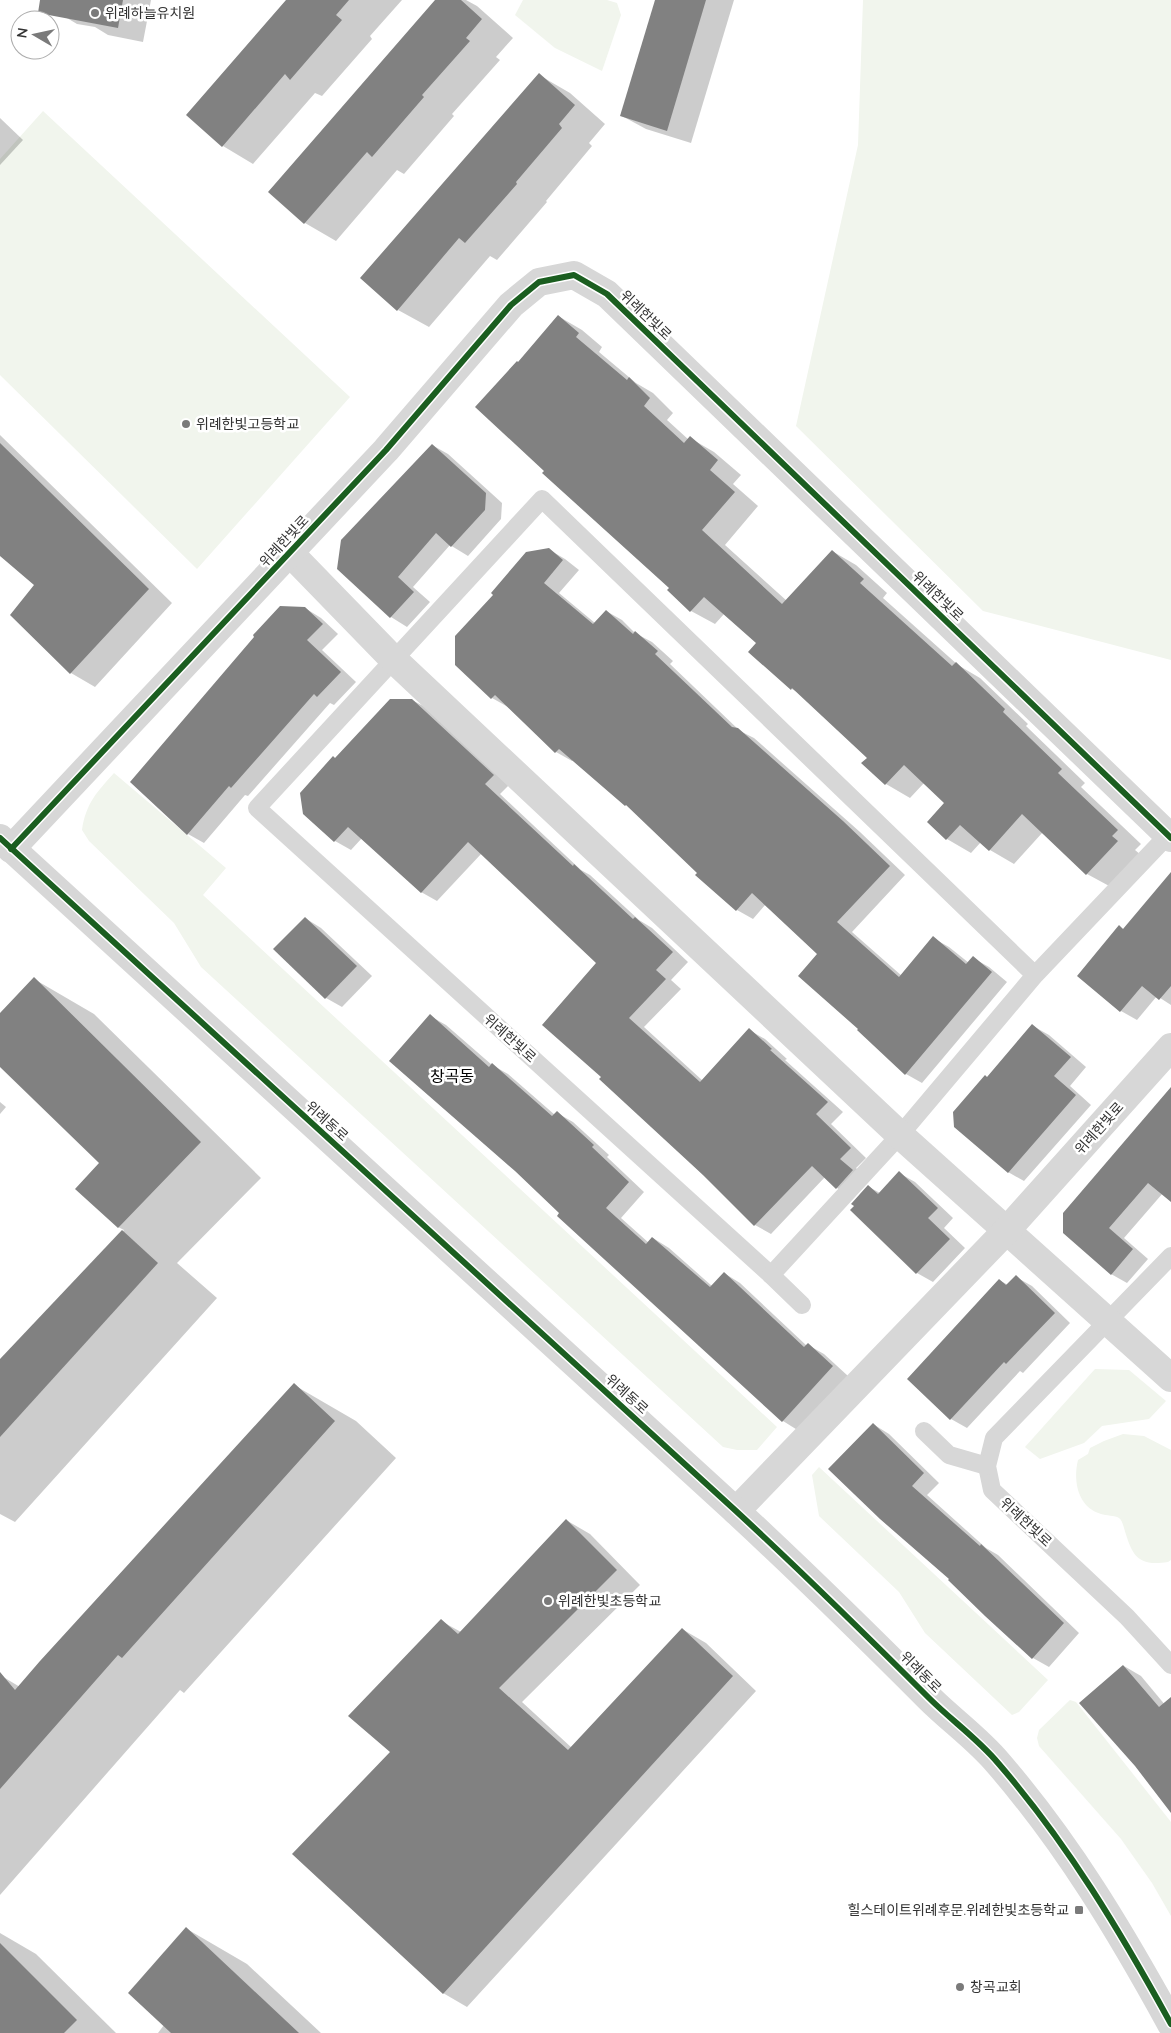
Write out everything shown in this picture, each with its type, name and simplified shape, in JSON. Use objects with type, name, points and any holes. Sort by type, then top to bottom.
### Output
[{"type":"street","name":"위례한빛로","points":[[5,843],[290,552],[386,450],[511,305],[539,282],[574,275],[606,294],[1170,837]]},
{"type":"street","name":"위례한빛로","points":[[290,552],[393,659],[900,1135],[1171,1378]]},
{"type":"street","name":"위례동로","points":[[5,843],[816,1585],[944,1713],[997,1761],[1054,1832],[1091,1885],[1125,1941],[1171,2024]]},
{"type":"street","name":"위례한빛로","points":[[736,1511],[1007,1230],[1171,1047]]},
{"type":"lane","name":"위례한빛로","points":[[1035,975],[542,499],[257,808],[771,1275],[900,1135],[1035,975],[1170,837]]},
{"type":"lane","name":"위례한빛로","points":[[1171,1256],[994,1438],[987,1466],[992,1490],[1127,1616],[1171,1665]]},
{"type":"lane","points":[[771,1275],[802,1305]]},
{"type":"lane","points":[[924,1431],[949,1455],[987,1466]]},
{"type":"shaded area","points":[[523,0],[607,0],[617,3],[621,15],[602,71],[555,48],[515,15]]},
{"type":"shaded area","points":[[863,0],[1171,0],[1171,660],[983,611],[796,426],[858,145]]},
{"type":"shaded area","points":[[43,111],[350,397],[197,569],[0,375],[0,159]]},
{"type":"shaded area","points":[[114,773],[226,868],[203,895],[777,1427],[757,1450],[737,1450],[723,1447],[201,967],[174,923],[89,841],[82,830],[89,805],[97,792]]},
{"type":"shaded area","points":[[1095,1369],[1129,1370],[1166,1401],[1149,1419],[1102,1426],[1084,1443],[1040,1459],[1025,1447]]},
{"type":"shaded area","points":[[1123,1434],[1144,1436],[1171,1450],[1171,1560],[1168,1562],[1149,1563],[1137,1557],[1133,1552],[1120,1519],[1093,1510],[1082,1499],[1079,1492],[1076,1476],[1078,1460],[1088,1454],[1090,1448]]},
{"type":"shaded area","points":[[819,1467],[1048,1680],[1019,1712],[1012,1715],[925,1633],[899,1592],[819,1516],[812,1475]]},
{"type":"shaded area","points":[[1070,1700],[1076,1702],[1171,1822],[1171,1916],[1152,1883],[1121,1839],[1039,1746],[1037,1738],[1039,1730]]},
{"type":"building","name":"위례하늘유치원","points":[[40,0],[123,0],[118,28],[60,17],[60,10],[38,10]]},
{"type":"building","points":[[286,0],[349,0],[336,15],[342,20],[290,80],[285,74],[222,147],[186,115]]},
{"type":"building","points":[[435,0],[461,0],[482,19],[466,38],[470,41],[422,95],[424,97],[372,157],[367,152],[304,224],[268,192]]},
{"type":"building","points":[[655,0],[706,0],[667,131],[620,116]]},
{"type":"building","points":[[539,73],[575,105],[559,124],[562,128],[516,182],[517,184],[465,243],[459,238],[397,311],[360,278]]},
{"type":"building","points":[[558,315],[579,333],[576,337],[627,380],[629,377],[650,398],[644,406],[684,443],[690,436],[718,460],[710,470],[735,492],[702,530],[782,604],[832,550],[864,579],[860,583],[952,666],[956,662],[1005,709],[1003,712],[1062,769],[1058,773],[1118,830],[1112,836],[1118,841],[1086,875],[1022,814],[989,851],[960,825],[946,840],[927,822],[944,803],[904,765],[885,785],[861,763],[867,758],[792,688],[791,690],[748,652],[756,643],[704,597],[690,612],[667,590],[669,588],[542,473],[544,471],[475,407],[518,362]]},
{"type":"building","points":[[0,443],[149,589],[70,674],[10,615],[34,585],[0,556]]},
{"type":"building","points":[[432,444],[486,493],[485,510],[451,547],[436,533],[398,577],[414,592],[390,618],[337,569],[341,540]]},
{"type":"building","points":[[549,548],[563,560],[544,583],[593,624],[606,610],[633,634],[635,631],[658,651],[655,654],[732,727],[738,728],[843,821],[890,866],[837,922],[899,977],[933,936],[966,964],[973,956],[992,972],[905,1075],[858,1029],[798,976],[817,954],[752,893],[736,911],[695,875],[697,873],[626,805],[559,749],[555,753],[495,695],[491,699],[455,665],[455,636],[493,595],[491,593],[526,552]]},
{"type":"building","points":[[280,606],[305,607],[323,624],[307,640],[341,672],[317,697],[314,694],[231,788],[229,786],[187,835],[130,782],[254,637],[253,635]]},
{"type":"building","points":[[390,699],[412,699],[494,775],[485,784],[573,866],[574,864],[633,919],[635,917],[673,952],[656,970],[666,979],[629,1018],[700,1082],[749,1028],[772,1049],[770,1050],[828,1102],[816,1114],[851,1148],[840,1159],[853,1170],[836,1189],[812,1166],[754,1226],[703,1175],[599,1079],[601,1077],[542,1025],[596,963],[468,842],[421,893],[348,827],[334,842],[303,814],[300,793],[333,756],[335,758]]},
{"type":"building","points":[[1171,872],[1171,986],[1159,1000],[1142,986],[1120,1012],[1077,976],[1119,925],[1123,929]]},
{"type":"building","points":[[305,917],[357,966],[325,999],[273,949]]},
{"type":"building","points":[[34,977],[201,1142],[118,1228],[75,1189],[99,1163],[0,1067],[0,1013]]},
{"type":"building","points":[[430,1014],[489,1067],[492,1063],[552,1116],[557,1111],[594,1145],[592,1147],[629,1182],[606,1208],[646,1244],[652,1237],[710,1287],[724,1272],[804,1347],[808,1343],[833,1366],[782,1422],[557,1216],[559,1213],[515,1171],[389,1061]]},
{"type":"building","points":[[1032,1024],[1071,1057],[1054,1076],[1076,1095],[1008,1173],[954,1127],[953,1112],[985,1075],[987,1077]]},
{"type":"building","points":[[1171,1087],[1171,1202],[1148,1183],[1109,1228],[1133,1249],[1111,1275],[1063,1233],[1063,1213]]},
{"type":"building","points":[[899,1171],[938,1208],[928,1218],[950,1239],[916,1274],[850,1210],[854,1206],[851,1204],[868,1185],[878,1194]]},
{"type":"building","points":[[122,1230],[158,1263],[0,1437],[0,1359]]},
{"type":"building","points":[[1016,1275],[1055,1313],[1006,1364],[1004,1362],[950,1420],[907,1379],[999,1279],[1006,1285]]},
{"type":"building","points":[[294,1383],[335,1421],[122,1658],[118,1655],[0,1789],[0,1672],[15,1690]]},
{"type":"building","points":[[873,1423],[924,1473],[912,1486],[980,1546],[981,1544],[1064,1623],[1032,1659],[985,1616],[949,1579],[880,1519],[828,1469]]},
{"type":"building","points":[[566,1519],[617,1570],[499,1688],[568,1750],[682,1628],[733,1676],[443,1994],[292,1854],[390,1752],[348,1716],[441,1619],[458,1634]]},
{"type":"building","points":[[1123,1665],[1159,1707],[1171,1697],[1171,1813],[1135,1766],[1079,1703]]},
{"type":"building","points":[[186,1927],[299,2033],[171,2033],[128,1993]]},
{"type":"building","points":[[0,1943],[77,2020],[64,2033],[0,2033]]},
{"type":"cycle path","points":[[11,849],[386,450],[511,305],[539,282],[574,275],[607,294],[1171,838]]},
{"type":"cycle path","points":[[0,838],[736,1511],[937,1706],[990,1754],[1047,1825],[1092,1889],[1171,2024]]},
{"type":"place","name":"위례하늘유치원","points":[[95,13]]},
{"type":"place","name":"위례한빛고등학교","points":[[186,424]]},
{"type":"place","name":"위례한빛초등학교","points":[[548,1601]]},
{"type":"place","name":"힐스테이트위례후문.위례한빛초등학교","points":[[1079,1910]]},
{"type":"place","name":"창곡교회","points":[[960,1987]]},
{"type":"district","name":"창곡동","points":[[452,1076]]}]
